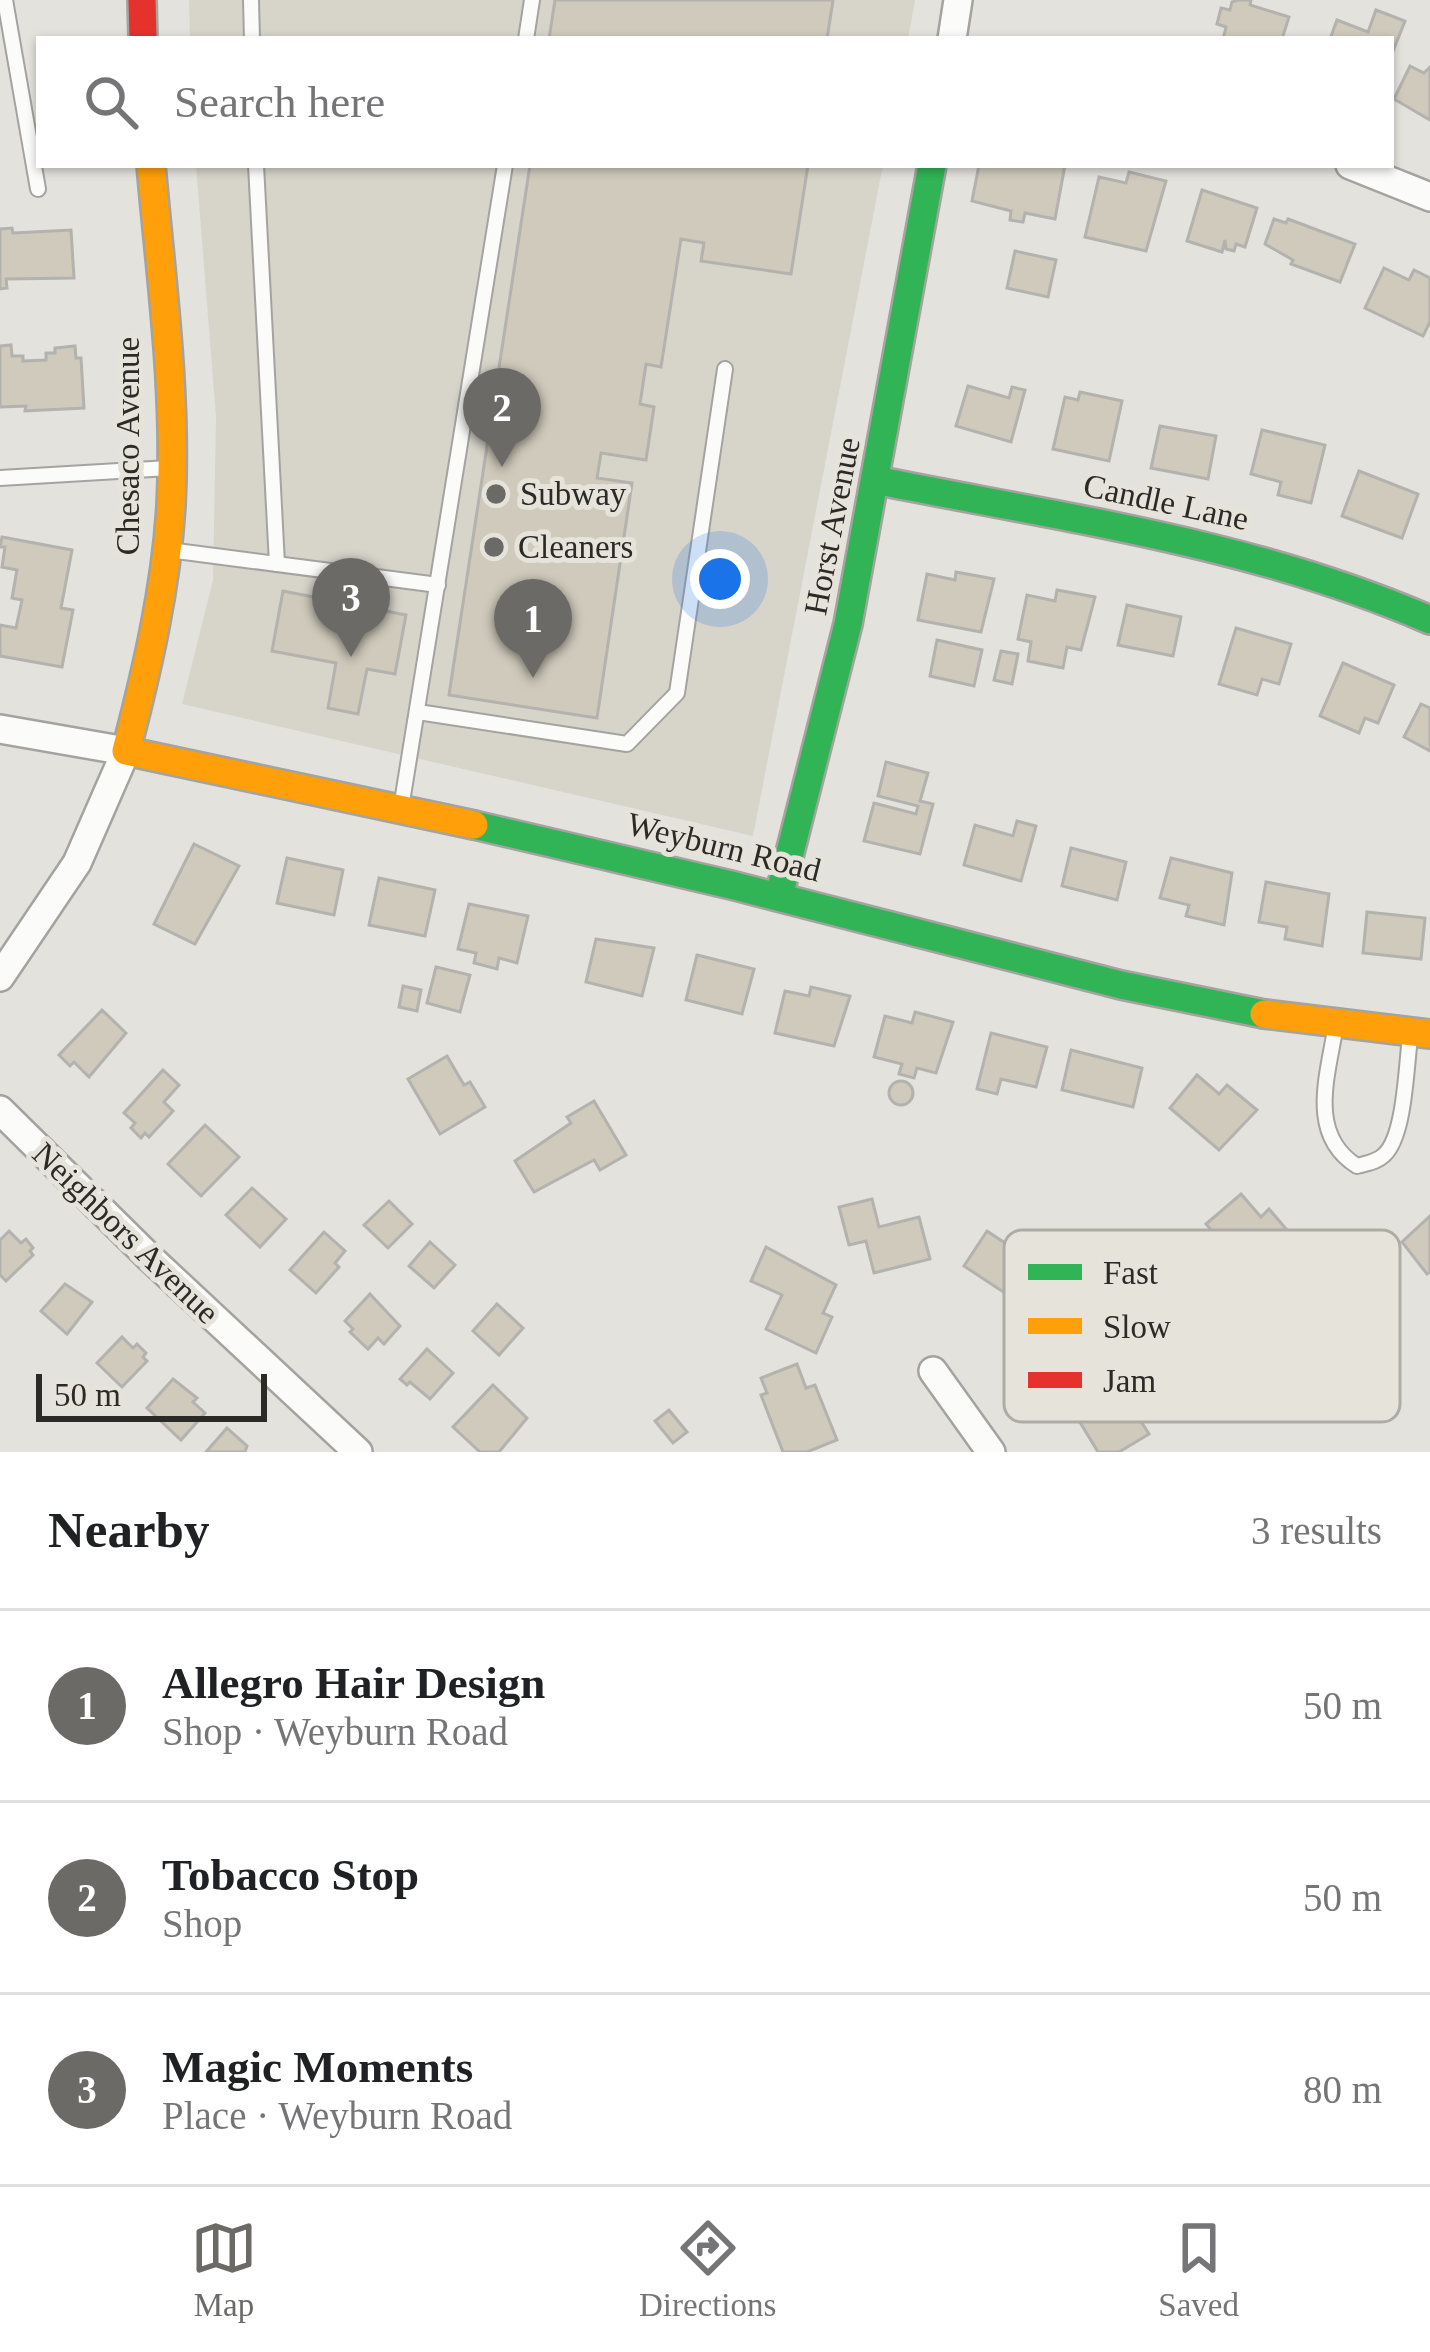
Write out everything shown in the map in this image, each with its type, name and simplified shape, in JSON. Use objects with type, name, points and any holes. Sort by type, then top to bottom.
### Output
[{"type":"street","points":[[142,0],[142,36]]},
{"type":"street","points":[[952,36],[958,0]]},
{"type":"street","name":"Chesaco Avenue","points":[[0,977],[77,863],[126,751],[150,659],[167,550],[171,468],[151,168]]},
{"type":"street","name":"Horst Avenue","points":[[779,896],[841,662],[880,481],[932,168]]},
{"type":"street","points":[[1358,168],[1430,197]]},
{"type":"street","name":"Candle Lane","points":[[880,481],[1225,550],[1359,590],[1430,620]]},
{"type":"street","name":"Weyburn Road","points":[[0,728],[401,807],[779,896],[1151,991],[1336,1025],[1420,1033]]},
{"type":"street","name":"Neighbors Avenue","points":[[0,1110],[118,1228],[358,1452]]},
{"type":"street","points":[[933,1371],[991,1452]]},
{"type":"lane","points":[[4,0],[35,144]]},
{"type":"lane","points":[[251,0],[252,36]]},
{"type":"lane","points":[[526,36],[532,0]]},
{"type":"lane","points":[[37,168],[38,189]]},
{"type":"lane","points":[[256,168],[277,564]]},
{"type":"lane","points":[[401,807],[505,168]]},
{"type":"lane","points":[[418,712],[627,744],[676,693],[725,369]]},
{"type":"lane","points":[[0,478],[171,468]]},
{"type":"lane","points":[[167,550],[438,585]]},
{"type":"lane","points":[[1336,1025],[1324,1094],[1326,1126],[1336,1153],[1357,1166],[1380,1160],[1390,1150],[1420,1033]]},
{"type":"shaded area","points":[[189,0],[915,0],[909,36],[190,36]]},
{"type":"shaded area","points":[[196,168],[882,168],[753,836],[182,704],[213,580],[216,417]]},
{"type":"building","points":[[555,0],[833,0],[827,36],[549,36]]},
{"type":"building","points":[[1251,0],[1250,5],[1289,17],[1283,36],[1224,36],[1226,27],[1217,24],[1221,8],[1230,10],[1232,2]]},
{"type":"building","points":[[1376,10],[1405,21],[1394,48],[1394,36],[1331,36],[1337,20],[1368,32]]},
{"type":"building","points":[[1410,66],[1424,73],[1430,67],[1430,120],[1394,99]]},
{"type":"building","points":[[530,168],[808,168],[791,274],[701,261],[704,243],[681,239],[661,367],[646,364],[640,404],[654,407],[646,460],[601,453],[597,478],[632,483],[597,718],[449,695]]},
{"type":"building","points":[[978,168],[1064,168],[1055,219],[1025,213],[1023,222],[1010,220],[1011,211],[972,201]]},
{"type":"building","points":[[1129,172],[1166,181],[1146,251],[1085,237],[1099,177],[1126,183]]},
{"type":"building","points":[[1202,190],[1257,208],[1245,247],[1236,244],[1234,251],[1226,249],[1225,240],[1222,252],[1187,241]]},
{"type":"building","points":[[1274,219],[1286,223],[1288,219],[1355,244],[1340,282],[1291,264],[1293,260],[1265,244]]},
{"type":"building","points":[[12,228],[13,233],[71,230],[74,278],[6,279],[7,288],[0,289],[0,229]]},
{"type":"building","points":[[1015,251],[1056,260],[1048,297],[1007,288]]},
{"type":"building","points":[[1384,268],[1409,280],[1414,270],[1430,278],[1430,322],[1423,336],[1365,308]]},
{"type":"building","points":[[11,345],[12,356],[23,356],[23,361],[46,360],[46,353],[55,353],[55,348],[75,346],[76,358],[81,358],[84,408],[25,411],[26,406],[0,407],[0,346]]},
{"type":"building","points":[[968,386],[1009,398],[1012,387],[1025,390],[1011,442],[956,426]]},
{"type":"building","points":[[1080,392],[1122,401],[1109,461],[1053,449],[1065,397],[1078,400]]},
{"type":"building","points":[[1160,426],[1216,436],[1208,479],[1151,468]]},
{"type":"building","points":[[1262,430],[1325,445],[1311,503],[1278,495],[1281,482],[1251,474]]},
{"type":"building","points":[[1359,471],[1418,494],[1402,538],[1342,516]]},
{"type":"building","points":[[2,537],[72,550],[61,608],[73,610],[62,667],[0,656],[0,625],[16,628],[22,600],[12,598],[17,570],[2,567]]},
{"type":"building","points":[[956,572],[994,579],[981,632],[918,620],[927,574],[955,580]]},
{"type":"building","points":[[1057,590],[1095,597],[1081,650],[1067,647],[1063,668],[1028,661],[1031,642],[1018,639],[1027,595],[1055,601]]},
{"type":"building","points":[[283,591],[406,615],[395,674],[367,669],[358,714],[328,708],[336,663],[272,651]]},
{"type":"building","points":[[1127,605],[1181,617],[1173,656],[1118,645]]},
{"type":"building","points":[[1236,628],[1291,644],[1279,684],[1262,679],[1257,695],[1219,684]]},
{"type":"building","points":[[937,640],[982,650],[974,686],[930,676]]},
{"type":"building","points":[[1001,651],[1018,654],[1012,684],[994,680]]},
{"type":"building","points":[[1343,663],[1394,685],[1378,723],[1365,718],[1359,733],[1320,716]]},
{"type":"building","points":[[1421,704],[1430,708],[1430,751],[1404,737]]},
{"type":"building","points":[[886,762],[928,773],[920,801],[933,804],[920,854],[864,841],[874,803],[916,814],[918,806],[878,796]]},
{"type":"building","points":[[1017,821],[1036,826],[1021,881],[964,865],[975,825],[1013,836]]},
{"type":"building","points":[[194,844],[239,866],[195,944],[154,924]]},
{"type":"building","points":[[1071,848],[1126,862],[1117,900],[1062,886]]},
{"type":"building","points":[[287,858],[343,870],[334,915],[277,903]]},
{"type":"building","points":[[1171,858],[1232,873],[1224,925],[1186,916],[1189,905],[1160,898]]},
{"type":"building","points":[[379,878],[435,890],[425,936],[369,925]]},
{"type":"building","points":[[1266,882],[1329,894],[1322,946],[1285,939],[1287,927],[1259,922]]},
{"type":"building","points":[[469,904],[528,916],[517,963],[499,958],[497,969],[474,963],[476,953],[458,949]]},
{"type":"building","points":[[1367,912],[1425,918],[1421,959],[1363,953]]},
{"type":"building","points":[[596,939],[654,948],[642,996],[586,982]]},
{"type":"building","points":[[697,955],[754,969],[742,1014],[686,1000]]},
{"type":"building","points":[[436,967],[470,975],[460,1012],[427,1003]]},
{"type":"building","points":[[403,986],[421,990],[417,1011],[399,1007]]},
{"type":"building","points":[[811,987],[850,996],[834,1046],[775,1033],[785,991],[809,996]]},
{"type":"building","points":[[102,1010],[126,1033],[89,1077],[59,1055]]},
{"type":"building","points":[[915,1012],[953,1022],[936,1073],[917,1068],[914,1078],[899,1074],[902,1064],[874,1057],[885,1016],[912,1023]]},
{"type":"building","points":[[991,1033],[1047,1047],[1036,1087],[1001,1079],[997,1094],[977,1089]]},
{"type":"building","points":[[1071,1050],[1142,1068],[1133,1107],[1062,1090]]},
{"type":"building","points":[[447,1056],[464,1085],[470,1082],[485,1107],[440,1134],[408,1079]]},
{"type":"building","points":[[163,1070],[179,1085],[164,1102],[173,1111],[149,1137],[145,1133],[141,1138],[124,1113]]},
{"type":"building","points":[[1197,1075],[1219,1094],[1227,1085],[1257,1110],[1219,1150],[1170,1108]]},
{"type":"building","points":[[901,1081],[910,1084],[910,1102],[901,1105],[892,1102],[889,1093],[892,1084]]},
{"type":"building","points":[[594,1101],[626,1155],[600,1170],[594,1160],[534,1192],[515,1161],[571,1123],[567,1117]]},
{"type":"building","points":[[205,1125],[239,1157],[201,1196],[168,1164]]},
{"type":"building","points":[[252,1188],[286,1219],[260,1247],[226,1215]]},
{"type":"building","points":[[1241,1194],[1261,1217],[1269,1209],[1287,1230],[1211,1230],[1206,1224]]},
{"type":"building","points":[[872,1199],[879,1227],[919,1217],[930,1259],[874,1273],[866,1241],[849,1245],[839,1207]]},
{"type":"building","points":[[389,1201],[412,1224],[388,1248],[364,1225]]},
{"type":"building","points":[[1430,1216],[1430,1272],[1427,1274],[1402,1242]]},
{"type":"building","points":[[9,1231],[21,1243],[26,1239],[33,1255],[6,1281],[0,1275],[0,1240]]},
{"type":"building","points":[[987,1231],[1004,1242],[1004,1292],[964,1266]]},
{"type":"building","points":[[324,1232],[345,1251],[335,1263],[339,1267],[316,1293],[290,1270]]},
{"type":"building","points":[[430,1242],[455,1265],[434,1288],[409,1266]]},
{"type":"building","points":[[766,1247],[836,1285],[823,1313],[832,1317],[816,1353],[766,1329],[782,1295],[751,1281]]},
{"type":"building","points":[[65,1284],[92,1302],[67,1334],[41,1311]]},
{"type":"building","points":[[370,1294],[400,1326],[384,1344],[378,1338],[368,1349],[345,1321]]},
{"type":"building","points":[[497,1304],[523,1328],[499,1355],[473,1331]]},
{"type":"building","points":[[122,1337],[133,1348],[137,1344],[147,1361],[122,1387],[97,1363]]},
{"type":"building","points":[[427,1349],[453,1373],[430,1399],[400,1379]]},
{"type":"building","points":[[797,1364],[806,1388],[815,1385],[837,1440],[807,1452],[783,1452],[761,1395],[767,1393],[761,1378]]},
{"type":"building","points":[[173,1379],[197,1398],[193,1402],[205,1413],[181,1440],[147,1408]]},
{"type":"building","points":[[493,1385],[527,1418],[499,1452],[480,1452],[453,1427]]},
{"type":"building","points":[[669,1410],[687,1432],[673,1443],[655,1421]]},
{"type":"building","points":[[1080,1422],[1141,1422],[1149,1434],[1119,1452],[1098,1452]]},
{"type":"building","points":[[227,1428],[247,1446],[245,1452],[206,1452]]},
{"type":"traffic: fast","points":[[779,896],[848,624],[931,168]]},
{"type":"traffic: fast","points":[[880,481],[1228,552],[1297,571],[1430,620]]},
{"type":"traffic: fast","points":[[474,825],[1121,985],[1264,1014]]},
{"type":"traffic: slow","points":[[151,168],[170,378],[171,506],[154,629],[126,751],[474,825]]},
{"type":"traffic: slow","points":[[1264,1014],[1430,1034]]},
{"type":"traffic: jam","points":[[142,0],[143,36]]},
{"type":"place","name":"Tobacco Stop","points":[[502,467]]},
{"type":"place","name":"Subway","points":[[496,494]]},
{"type":"place","name":"Cleaners","points":[[494,547]]},
{"type":"place","name":"Magic Moments","points":[[351,657]]},
{"type":"place","name":"Allegro Hair Design","points":[[533,678]]}]
